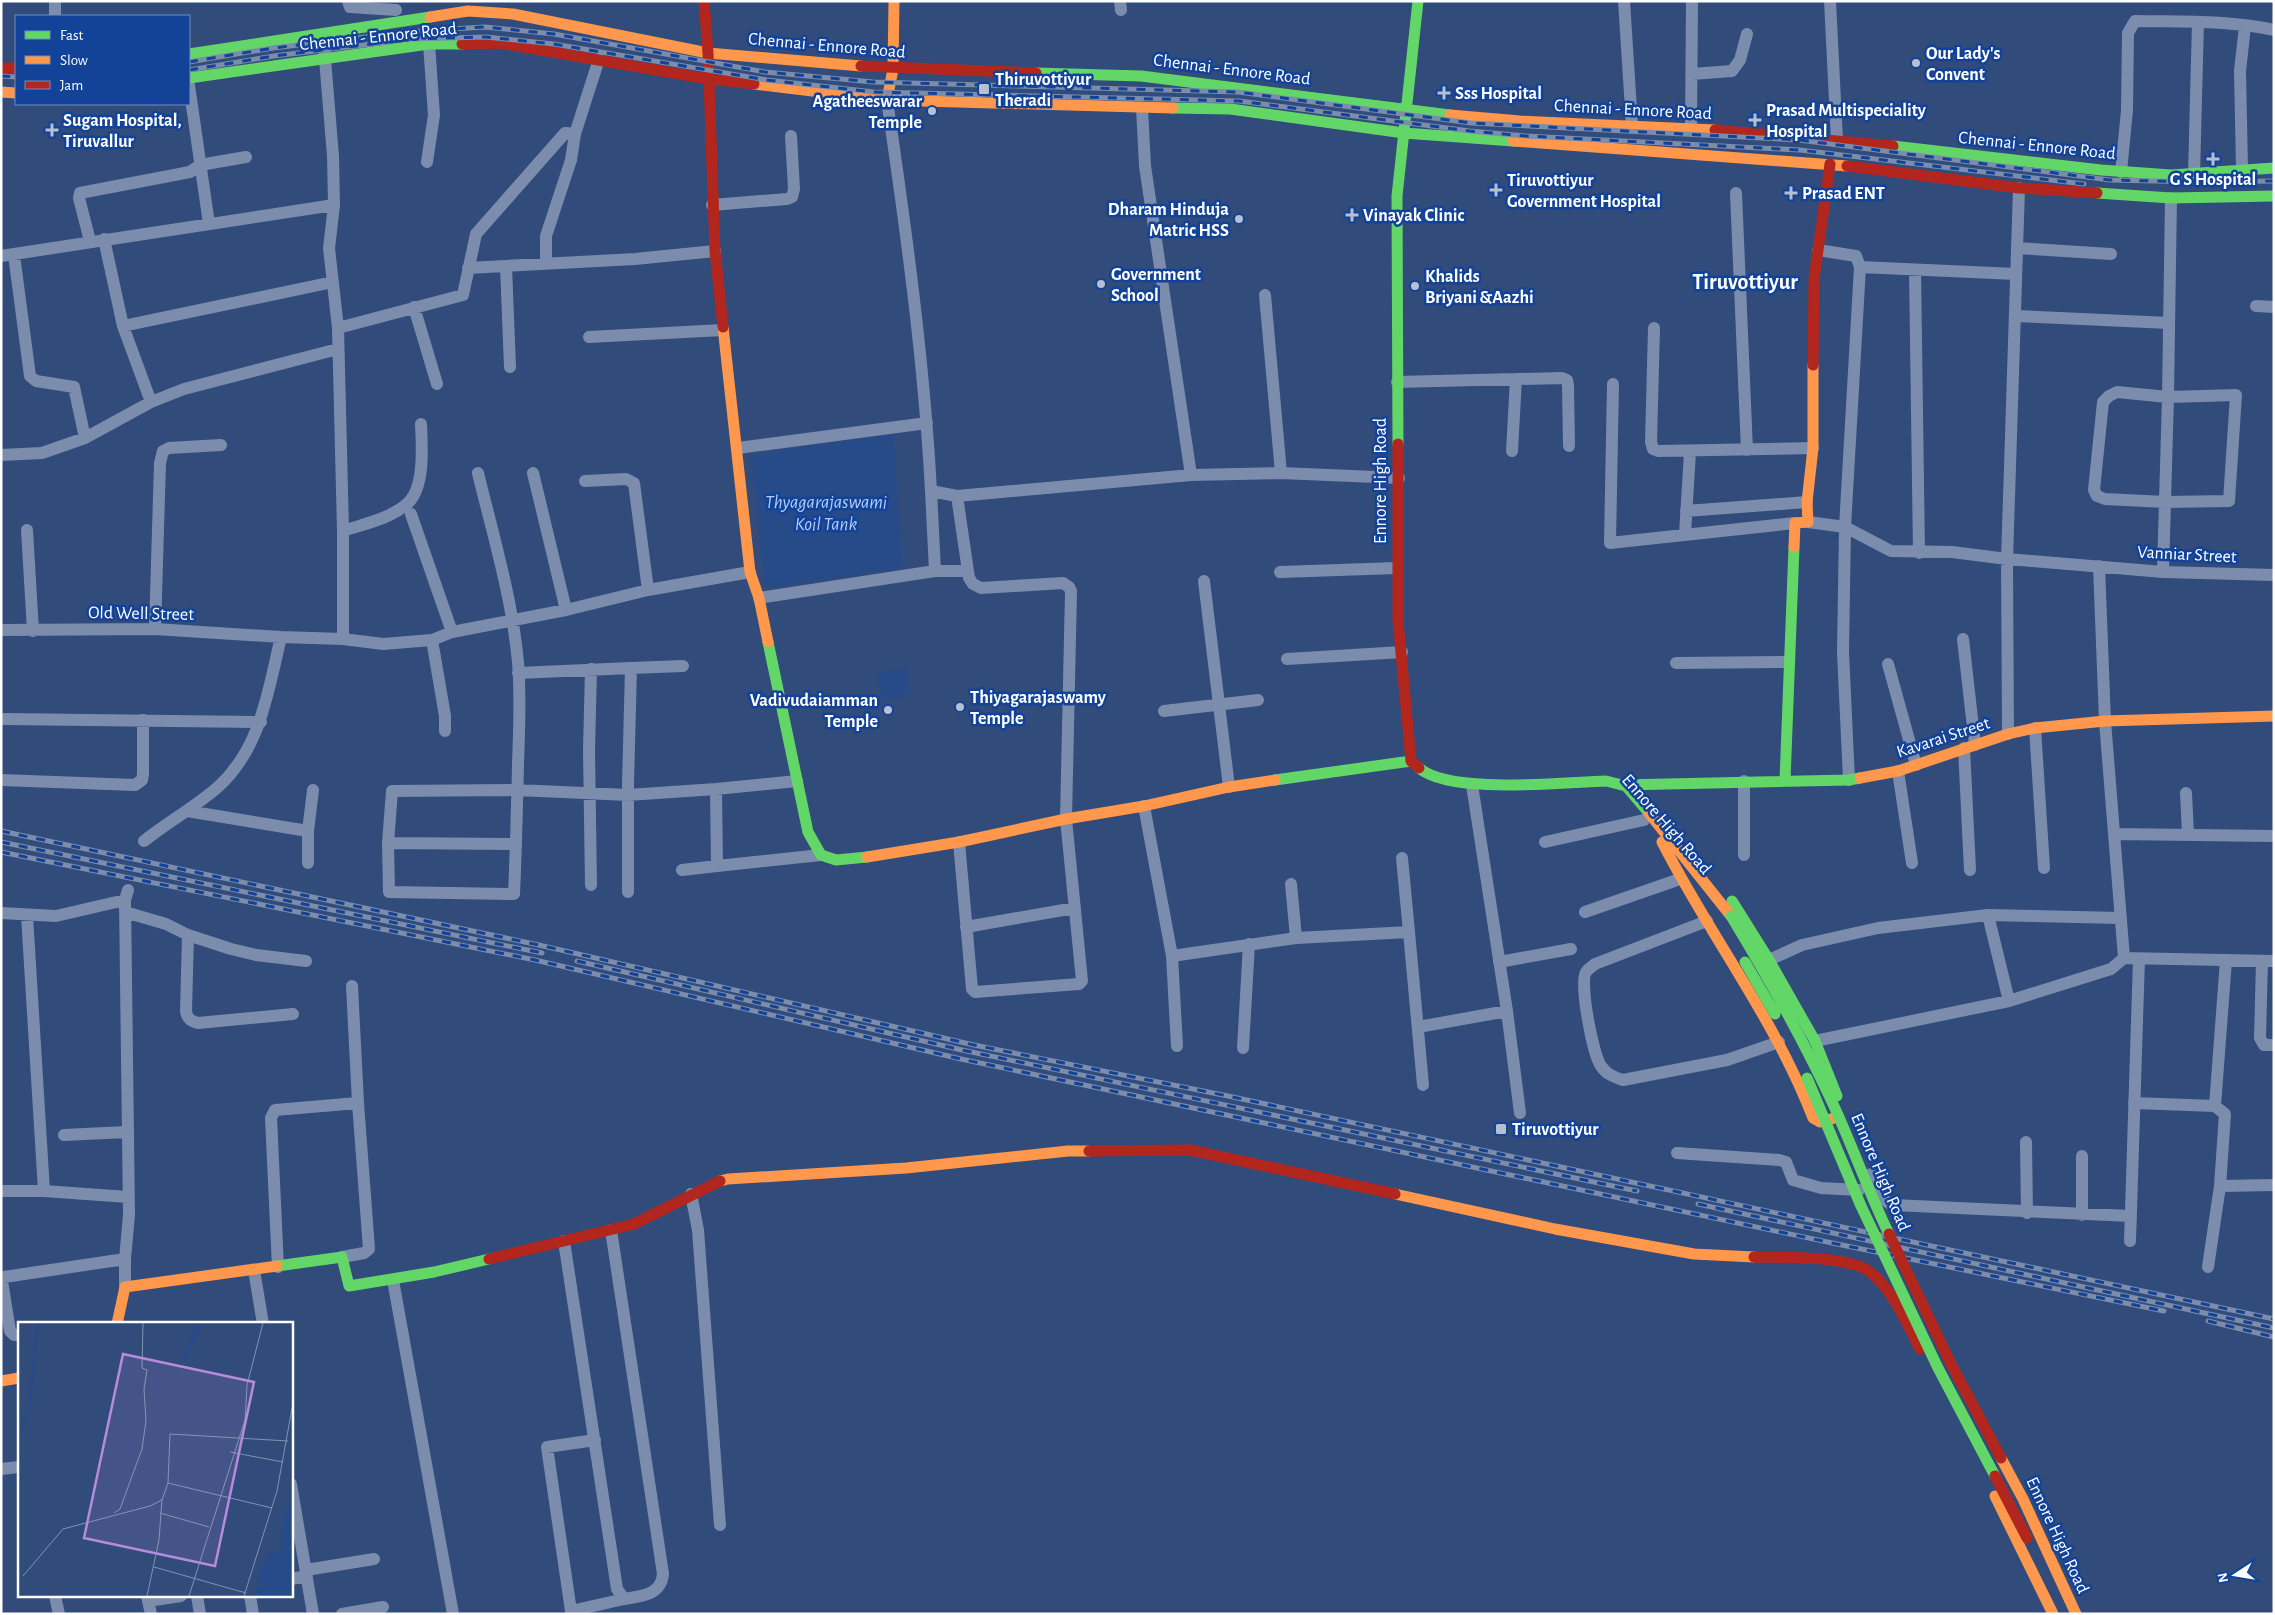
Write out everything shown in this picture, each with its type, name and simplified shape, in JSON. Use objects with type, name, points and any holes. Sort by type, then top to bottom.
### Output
[{"type":"main road","points":[[704,1],[708,53],[715,251],[738,448],[750,572],[759,598],[808,832],[822,855],[836,860],[847,860],[960,842],[1066,819],[1144,806],[1229,787],[1411,761]]},
{"type":"main road","points":[[888,100],[893,69],[894,1]]},
{"type":"main road","name":"Ennore High Road","points":[[1418,1],[1397,196],[1398,621],[1411,761],[1426,774],[1472,785],[1606,781],[1637,797],[1693,866],[1726,918],[1770,980],[1807,1050],[1834,1105],[1873,1201],[1950,1362],[2023,1499],[2076,1614]]},
{"type":"main road","name":"Chennai - Ennore Road","points":[[190,54],[323,35],[396,11],[468,11],[513,14],[708,53],[893,69],[1141,76],[1279,92],[1407,111],[1520,121],[1691,128],[1837,140],[2017,162],[2126,172],[2194,175],[2242,169],[2274,168]]},
{"type":"main road","name":"Chennai - Ennore Road","points":[[190,78],[429,44],[500,43],[708,79],[888,100],[1230,109],[1404,133],[1830,164],[2019,188],[2171,198],[2274,196]]},
{"type":"main road","points":[[1,68],[15,68]]},
{"type":"main road","points":[[1,92],[15,93]]},
{"type":"main road","points":[[1785,780],[1795,523],[1808,522],[1807,502],[1813,448],[1814,278],[1830,164]]},
{"type":"main road","points":[[2126,172],[2130,195]]},
{"type":"main road","name":"Kavarai Street","points":[[1619,787],[1744,781],[1849,780],[1898,771],[2008,734],[2035,728],[2105,721],[2274,716]]},
{"type":"main road","name":"Ennore High Road","points":[[1619,787],[1644,820],[1726,918],[1788,1038],[1896,1282],[1938,1368],[2005,1494],[2063,1614]]},
{"type":"main road","points":[[1662,842],[1680,879],[1779,1042],[1799,1080],[1813,1118],[1820,1122],[1845,1114],[1815,1041],[1769,960],[1732,901],[1712,876],[1693,866]]},
{"type":"main road","points":[[114,1322],[125,1287],[342,1257],[349,1286],[393,1280],[611,1230],[652,1218],[691,1194],[714,1183],[742,1177],[906,1168],[1068,1151],[1190,1150],[1555,1229],[1694,1254],[1825,1259],[1858,1266],[1873,1274],[1907,1325],[1938,1382],[2053,1614]]},
{"type":"main road","points":[[1,1381],[18,1378]]},
{"type":"street","points":[[55,1],[55,15]]},
{"type":"street","points":[[348,1],[350,7],[396,11]]},
{"type":"street","points":[[1624,1],[1632,126]]},
{"type":"street","points":[[1691,128],[1692,1]]},
{"type":"street","points":[[1830,1],[1837,140]]},
{"type":"street","points":[[2126,172],[2128,33],[2135,21],[2198,22],[2274,30]]},
{"type":"street","points":[[2194,175],[2198,22]]},
{"type":"street","points":[[2242,169],[2240,71],[2245,26]]},
{"type":"street","points":[[1692,74],[1732,71],[1740,60],[1747,34]]},
{"type":"street","points":[[323,35],[333,156],[334,205],[329,248],[338,328],[343,531],[343,639]]},
{"type":"street","points":[[428,162],[434,115],[429,44]]},
{"type":"street","points":[[546,264],[546,236],[571,160],[575,134],[599,59]]},
{"type":"street","points":[[190,92],[209,224]]},
{"type":"street","points":[[888,100],[902,203],[927,423],[935,571]]},
{"type":"street","points":[[1142,108],[1145,166],[1191,475]]},
{"type":"street","points":[[338,328],[463,295],[476,234],[565,133],[575,134]]},
{"type":"street","points":[[712,205],[792,197],[794,189],[791,136]]},
{"type":"street","points":[[90,242],[79,198],[80,193],[190,172],[200,165],[246,157]]},
{"type":"street","points":[[2008,734],[2007,559],[2019,188]]},
{"type":"street","points":[[1736,193],[1747,450]]},
{"type":"street","points":[[2163,572],[2171,198]]},
{"type":"street","points":[[85,438],[74,387],[36,381],[30,376],[7,255],[334,205]]},
{"type":"street","points":[[104,239],[123,326],[151,402]]},
{"type":"street","points":[[2017,248],[2111,254]]},
{"type":"street","points":[[1818,250],[1856,256],[1860,266],[1845,527],[1843,652],[1849,780]]},
{"type":"street","points":[[468,268],[635,259],[715,251]]},
{"type":"street","points":[[506,266],[510,367]]},
{"type":"street","points":[[1860,266],[2016,274]]},
{"type":"street","points":[[1915,270],[1919,553]]},
{"type":"street","points":[[123,326],[333,282]]},
{"type":"street","points":[[1265,295],[1281,473]]},
{"type":"street","points":[[2256,306],[2274,307]]},
{"type":"street","points":[[414,307],[437,384]]},
{"type":"street","points":[[2016,316],[2169,324]]},
{"type":"street","points":[[1654,328],[1653,449],[1658,451],[1690,452],[1813,448]]},
{"type":"street","points":[[589,338],[723,330]]},
{"type":"street","points":[[1,455],[42,453],[85,438],[151,402],[184,390],[338,349]]},
{"type":"street","points":[[1398,382],[1562,378],[1567,380],[1569,446]]},
{"type":"street","points":[[1512,451],[1516,379]]},
{"type":"street","points":[[1613,384],[1610,543],[1795,523]]},
{"type":"street","points":[[2118,392],[2168,397],[2236,395],[2229,501],[2165,502],[2105,499],[2098,496],[2094,490],[2103,402],[2109,396],[2118,392]]},
{"type":"street","points":[[738,448],[927,423]]},
{"type":"street","points":[[343,531],[380,518],[409,503],[418,485],[420,472],[421,424]]},
{"type":"street","points":[[156,629],[160,463],[163,451],[168,448],[221,445]]},
{"type":"street","points":[[1685,534],[1690,452]]},
{"type":"street","points":[[478,473],[513,620],[520,694],[517,790],[516,844],[514,894],[389,892],[388,842],[392,791],[517,790],[628,795],[797,781]]},
{"type":"street","points":[[533,473],[566,610]]},
{"type":"street","points":[[931,491],[957,496],[1191,475],[1281,473],[1399,478]]},
{"type":"street","points":[[585,481],[626,479],[633,481],[648,590]]},
{"type":"street","points":[[957,496],[968,571],[973,584],[981,588],[1063,583],[1069,587],[1066,819],[1083,978],[1079,984],[975,992],[972,989],[960,842]]},
{"type":"street","points":[[1686,511],[1807,502]]},
{"type":"street","points":[[411,514],[452,632]]},
{"type":"street","name":"Vanniar Street","points":[[1808,522],[1845,527],[1891,551],[1919,553],[1952,552],[2007,559],[2163,572],[2274,575]]},
{"type":"street","points":[[27,530],[33,631]]},
{"type":"street","points":[[2099,566],[2105,721],[2124,958]]},
{"type":"street","points":[[1280,572],[1397,568]]},
{"type":"street","points":[[759,598],[935,571],[968,571]]},
{"type":"street","name":"Old Well Street","points":[[1,630],[156,629],[343,639],[383,644],[432,640],[452,632],[566,610],[648,590],[750,572]]},
{"type":"street","points":[[1204,581],[1229,787]]},
{"type":"street","points":[[144,841],[219,786],[247,751],[261,722],[280,637]]},
{"type":"street","points":[[1963,638],[1970,747],[1970,870]]},
{"type":"street","points":[[432,640],[445,716],[445,731]]},
{"type":"street","points":[[1287,659],[1402,652]]},
{"type":"street","points":[[1676,663],[1789,662]]},
{"type":"street","points":[[1888,664],[1916,765]]},
{"type":"street","points":[[518,673],[683,666]]},
{"type":"street","points":[[628,892],[631,668]]},
{"type":"street","points":[[591,669],[591,885]]},
{"type":"street","points":[[1164,711],[1258,700]]},
{"type":"street","points":[[4,719],[261,722]]},
{"type":"street","points":[[1,780],[136,785],[142,780],[143,774],[143,720]]},
{"type":"street","points":[[2035,728],[2044,868]]},
{"type":"street","points":[[1898,771],[1912,863]]},
{"type":"street","points":[[1744,781],[1744,855]]},
{"type":"street","points":[[1472,785],[1507,1011],[1520,1113]]},
{"type":"street","points":[[716,789],[717,866]]},
{"type":"street","points":[[308,862],[308,831],[313,790]]},
{"type":"street","points":[[2186,793],[2188,834]]},
{"type":"street","points":[[1144,806],[1172,956],[1177,1046]]},
{"type":"street","points":[[187,811],[308,831]]},
{"type":"street","points":[[1545,842],[1644,820]]},
{"type":"street","points":[[2114,834],[2274,836]]},
{"type":"street","points":[[388,842],[516,844]]},
{"type":"street","points":[[682,870],[822,855]]},
{"type":"street","points":[[1402,858],[1423,1085]]},
{"type":"street","points":[[1585,912],[1680,879]]},
{"type":"street","points":[[1291,884],[1296,938]]},
{"type":"street","points":[[125,1287],[125,1259],[129,1215],[126,901]]},
{"type":"street","points":[[1,913],[28,916],[56,916],[126,901],[166,924],[188,934],[248,953],[306,961]]},
{"type":"street","points":[[966,927],[1075,908]]},
{"type":"street","points":[[1769,960],[1802,944],[1878,928],[1988,915],[2121,918]]},
{"type":"street","points":[[1988,915],[2008,1001]]},
{"type":"street","points":[[28,916],[44,1191]]},
{"type":"street","points":[[1706,921],[1595,964],[1586,972],[1583,984],[1588,1020],[1600,1065],[1609,1075],[1623,1080],[1728,1060],[1760,1051],[1779,1042]]},
{"type":"street","points":[[1172,956],[1296,938],[1409,932]]},
{"type":"street","points":[[188,934],[186,1011],[187,1017],[191,1022],[198,1023],[293,1014]]},
{"type":"street","points":[[1243,1048],[1249,944]]},
{"type":"street","points":[[1499,962],[1571,949]]},
{"type":"street","points":[[1815,1041],[2008,1001],[2111,969],[2124,958],[2139,958],[2268,961],[2260,1038],[2264,1045],[2274,1045]]},
{"type":"street","points":[[2130,1241],[2139,958]]},
{"type":"street","points":[[2215,1106],[2226,960]]},
{"type":"street","points":[[342,1257],[369,1249],[358,1103],[352,986]]},
{"type":"street","points":[[1418,1027],[1507,1011]]},
{"type":"street","points":[[278,1267],[272,1114],[275,1110],[358,1103]]},
{"type":"street","points":[[2134,1103],[2215,1106],[2225,1114],[2220,1186],[2208,1267]]},
{"type":"street","points":[[1845,1114],[1879,1191],[1884,1200],[1893,1205],[2027,1213],[2131,1216]]},
{"type":"street","points":[[64,1135],[127,1132]]},
{"type":"street","points":[[2026,1142],[2027,1213]]},
{"type":"street","points":[[1677,1153],[1779,1160],[1786,1162],[1793,1180],[1803,1184],[1879,1191]]},
{"type":"street","points":[[2082,1156],[2082,1215]]},
{"type":"street","points":[[2220,1186],[2274,1185]]},
{"type":"street","points":[[1,1191],[44,1191],[128,1197]]},
{"type":"street","points":[[691,1194],[698,1230],[720,1525]]},
{"type":"street","points":[[595,1440],[547,1447],[571,1611],[649,1595],[661,1585],[663,1574],[611,1230]]},
{"type":"street","points":[[564,1241],[617,1589],[624,1599]]},
{"type":"street","points":[[18,1335],[14,1335],[10,1331],[4,1308],[2,1281],[4,1277],[125,1259]]},
{"type":"street","points":[[254,1270],[263,1322]]},
{"type":"street","points":[[393,1280],[453,1614]]},
{"type":"street","points":[[1,1469],[18,1467]]},
{"type":"street","points":[[292,1490],[313,1614]]},
{"type":"street","points":[[292,1579],[307,1573],[374,1559]]},
{"type":"street","points":[[55,1598],[59,1614]]},
{"type":"street","points":[[149,1604],[173,1598]]},
{"type":"street","points":[[197,1598],[200,1614]]},
{"type":"street","points":[[250,1598],[253,1614]]},
{"type":"street","points":[[342,1614],[383,1607]]},
{"type":"water","name":"Thyagarajaswami Koil Tank","points":[[893,434],[902,568],[765,588],[751,455]]},
{"type":"water","points":[[905,668],[910,694],[883,700],[877,674]]},
{"type":"railway","points":[[190,62],[273,48],[416,31],[485,27],[554,34],[765,72],[873,82],[1238,92],[1471,123],[1799,140],[2110,180],[2274,181]]},
{"type":"railway","points":[[410,39],[486,37],[554,44],[767,80],[874,92],[1239,101],[1470,131],[1526,136],[1800,150],[2084,184]]},
{"type":"railway","points":[[190,70],[274,56],[388,42]]},
{"type":"railway","points":[[1,76],[15,77]]},
{"type":"railway","points":[[1,831],[539,945],[974,1045],[1228,1096],[2274,1319]]},
{"type":"railway","points":[[1,842],[542,953]]},
{"type":"railway","points":[[1,852],[535,960],[961,1059],[2164,1311]]},
{"type":"railway","points":[[577,961],[962,1050],[1637,1191]]},
{"type":"railway","points":[[1698,1204],[2274,1328]]},
{"type":"railway","points":[[2208,1321],[2274,1337]]},
{"type":"traffic: fast","points":[[1398,444],[1397,196],[1418,1]]},
{"type":"traffic: fast","points":[[190,54],[430,17]]},
{"type":"traffic: fast","points":[[190,78],[429,44],[462,44]]},
{"type":"traffic: fast","points":[[1036,73],[1141,76],[1450,115]]},
{"type":"traffic: fast","points":[[1173,108],[1230,109],[1404,133],[1513,141]]},
{"type":"traffic: fast","points":[[1893,146],[2101,170],[2171,175],[2274,168]]},
{"type":"traffic: fast","points":[[2097,193],[2171,198],[2274,196]]},
{"type":"traffic: fast","points":[[1785,780],[1794,547]]},
{"type":"traffic: fast","points":[[768,642],[808,832],[821,855],[836,860],[867,857]]},
{"type":"traffic: fast","points":[[1275,780],[1411,761]]},
{"type":"traffic: fast","points":[[1419,768],[1434,776],[1456,782],[1481,784],[1508,785],[1606,781],[1626,786],[1649,813]]},
{"type":"traffic: fast","points":[[1622,785],[1849,780],[1860,778]]},
{"type":"traffic: fast","points":[[1732,901],[1769,960],[1815,1041],[1837,1096]]},
{"type":"traffic: fast","points":[[1731,916],[1772,985],[1822,1080],[1889,1234]]},
{"type":"traffic: fast","points":[[1745,962],[1775,1014]]},
{"type":"traffic: fast","points":[[1807,1078],[1861,1206],[1938,1368],[1995,1476]]},
{"type":"traffic: fast","points":[[277,1266],[342,1257],[349,1286],[434,1272],[489,1259]]},
{"type":"traffic: slow","points":[[887,100],[893,69],[894,1]]},
{"type":"traffic: slow","points":[[430,17],[468,11],[513,14],[708,53],[861,66]]},
{"type":"traffic: slow","points":[[754,84],[887,100],[1173,108]]},
{"type":"traffic: slow","points":[[1,92],[15,93]]},
{"type":"traffic: slow","points":[[1450,115],[1520,121],[1715,130]]},
{"type":"traffic: slow","points":[[1513,141],[1847,166]]},
{"type":"traffic: slow","points":[[723,327],[750,572],[759,598],[768,642]]},
{"type":"traffic: slow","points":[[1794,547],[1795,523],[1808,522],[1807,502],[1813,448],[1813,365]]},
{"type":"traffic: slow","points":[[1860,778],[1898,771],[2008,734],[2035,728],[2105,721],[2274,716]]},
{"type":"traffic: slow","points":[[867,857],[959,842],[1066,819],[1144,806],[1229,787],[1275,780]]},
{"type":"traffic: slow","points":[[1649,813],[1731,916]]},
{"type":"traffic: slow","points":[[1662,842],[1700,911],[1780,1046],[1813,1118],[1820,1122],[1838,1117]]},
{"type":"traffic: slow","points":[[720,1181],[906,1168],[1068,1151],[1089,1151]]},
{"type":"traffic: slow","points":[[1395,1194],[1555,1229],[1694,1254],[1754,1257]]},
{"type":"traffic: slow","points":[[117,1322],[125,1287],[277,1266]]},
{"type":"traffic: slow","points":[[1,1381],[18,1378]]},
{"type":"traffic: slow","points":[[2001,1458],[2023,1499],[2076,1614]]},
{"type":"traffic: slow","points":[[1995,1496],[2053,1614]]},
{"type":"traffic: jam","points":[[704,1],[708,53],[715,251],[723,327]]},
{"type":"traffic: jam","points":[[462,44],[500,43],[708,79],[754,84]]},
{"type":"traffic: jam","points":[[861,66],[1036,73]]},
{"type":"traffic: jam","points":[[1,68],[15,68]]},
{"type":"traffic: jam","points":[[1715,130],[1893,146]]},
{"type":"traffic: jam","points":[[1813,365],[1814,279],[1830,164]]},
{"type":"traffic: jam","points":[[1847,166],[2019,188],[2097,193]]},
{"type":"traffic: jam","points":[[1398,444],[1398,621],[1411,761],[1419,768]]},
{"type":"traffic: jam","points":[[1089,1151],[1190,1150],[1395,1194]]},
{"type":"traffic: jam","points":[[489,1259],[634,1224],[720,1181]]},
{"type":"traffic: jam","points":[[1889,1234],[1950,1362],[2001,1458]]},
{"type":"traffic: jam","points":[[1754,1257],[1831,1260],[1847,1263],[1870,1272],[1886,1288],[1905,1318],[1920,1349]]},
{"type":"traffic: jam","points":[[1995,1476],[2027,1538]]},
{"type":"place","name":"Our Lady's Convent","points":[[1916,63]]},
{"type":"place","name":"Thiruvottiyur Theradi","points":[[984,89]]},
{"type":"place","name":"Sss Hospital","points":[[1444,93]]},
{"type":"place","name":"Agatheeswarar Temple","points":[[932,111]]},
{"type":"place","name":"Prasad Multispeciality Hospital","points":[[1755,120]]},
{"type":"place","name":"Sugam Hospital, Tiruvallur","points":[[52,130]]},
{"type":"place","name":"G S Hospital","points":[[2213,159]]},
{"type":"place","name":"Tiruvottiyur Government Hospital","points":[[1496,190]]},
{"type":"place","name":"Prasad ENT","points":[[1791,193]]},
{"type":"place","name":"Vinayak Clinic","points":[[1352,215]]},
{"type":"place","name":"Dharam Hinduja Matric HSS","points":[[1239,219]]},
{"type":"place","name":"Government School","points":[[1101,284]]},
{"type":"place","name":"Khalids Briyani &Aazhi","points":[[1415,286]]},
{"type":"place","name":"Thiyagarajaswamy Temple","points":[[960,707]]},
{"type":"place","name":"Vadivudaiamman Temple","points":[[888,710]]},
{"type":"place","name":"Tiruvottiyur","points":[[1501,1129]]},
{"type":"district","name":"Tiruvottiyur","points":[[1745,281]]}]
